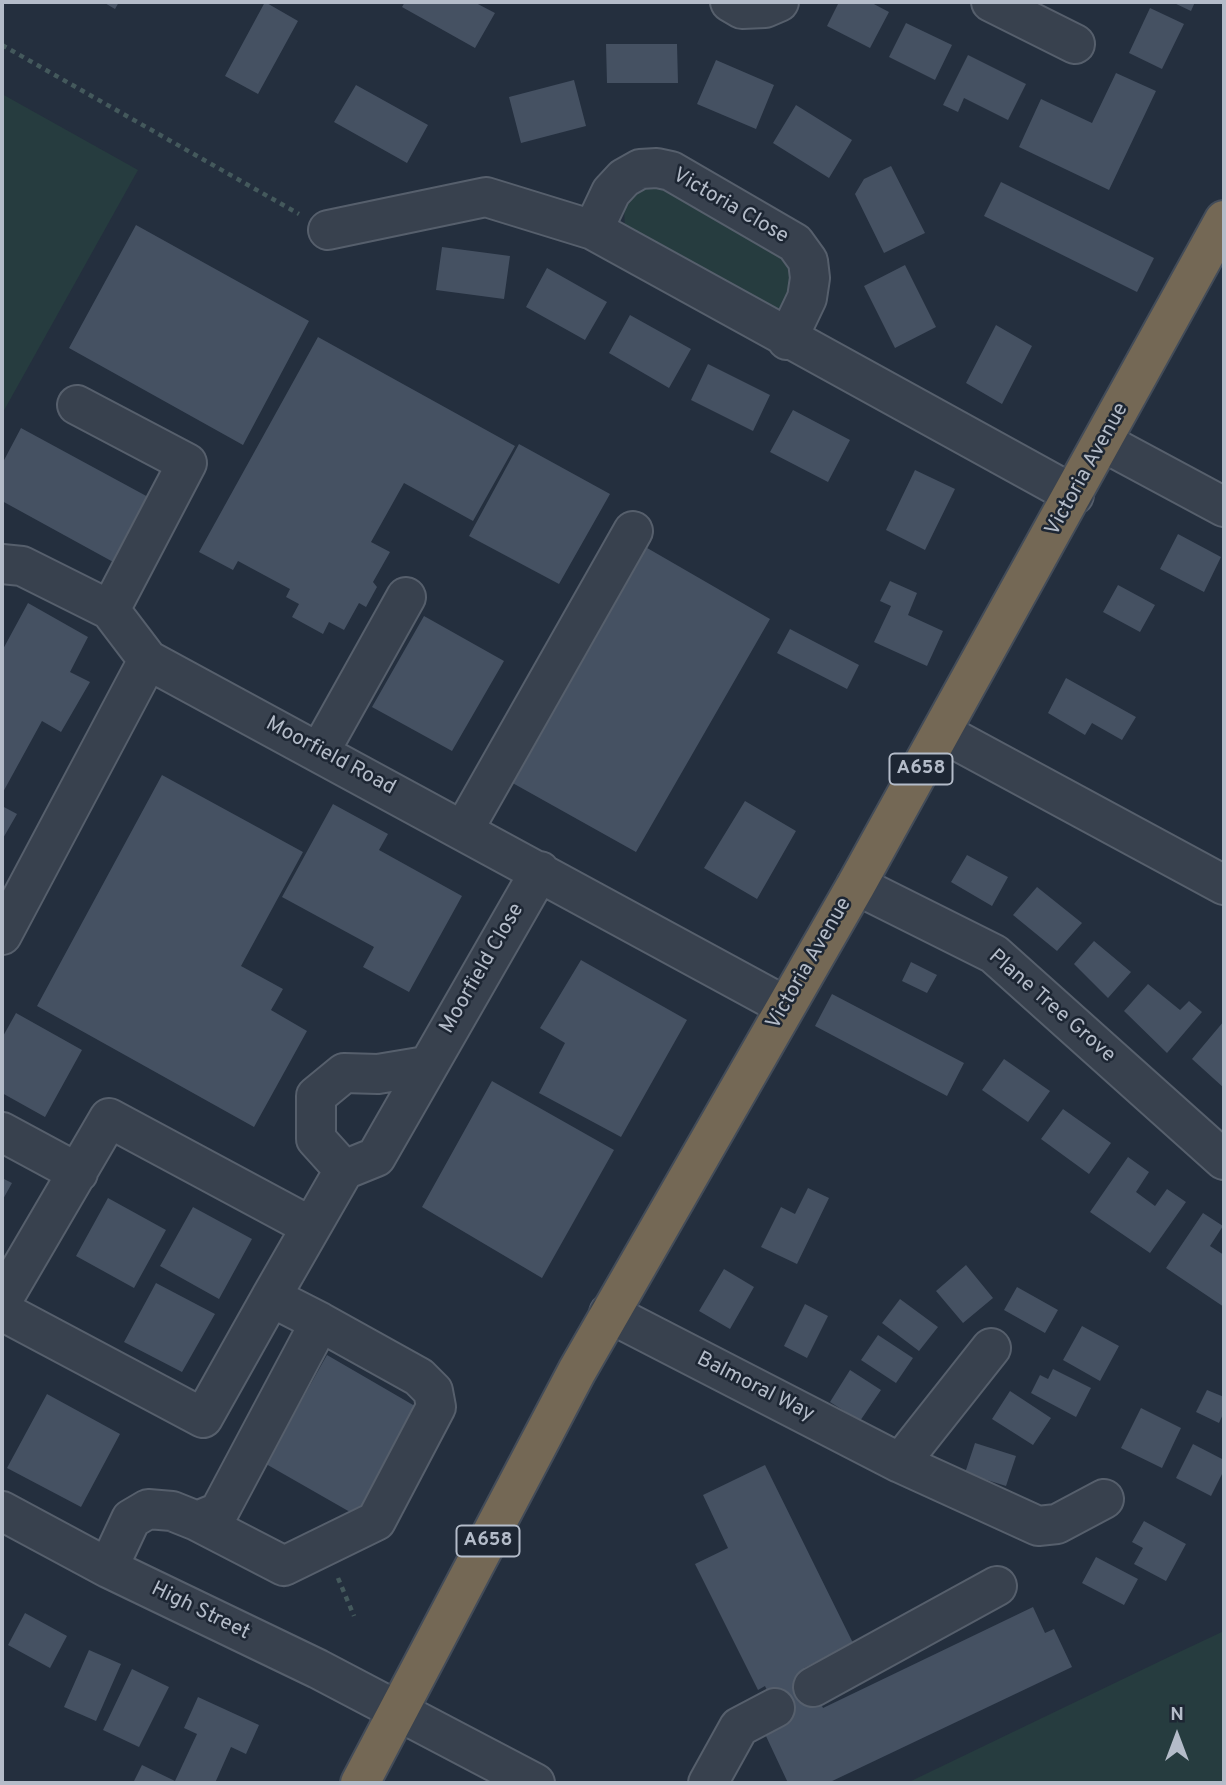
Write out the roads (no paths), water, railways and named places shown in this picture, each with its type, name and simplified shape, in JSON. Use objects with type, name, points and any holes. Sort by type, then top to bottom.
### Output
[{"type":"highway","name":"Victoria Avenue","points":[[400,1710],[610,1313],[856,884],[1074,495],[1224,220]]},
{"type":"highway","name":"A658","points":[[360,1783],[400,1710]]},
{"type":"street","points":[[730,2],[742,9],[765,8],[779,2]]},
{"type":"street","points":[[990,2],[1075,44]]},
{"type":"street","name":"Victoria Close","points":[[593,230],[611,192],[624,178],[640,169],[671,171],[795,243],[808,261],[810,278],[807,298],[787,340]]},
{"type":"street","points":[[328,230],[486,197],[593,230],[787,340],[1074,495]]},
{"type":"street","points":[[77,405],[187,463],[110,610]]},
{"type":"street","points":[[1103,442],[1224,507]]},
{"type":"street","points":[[464,829],[633,531]]},
{"type":"street","points":[[2,564],[22,566],[110,610],[148,660],[2,935]]},
{"type":"street","points":[[320,751],[406,597]]},
{"type":"street","name":"Moorfield Road","points":[[148,660],[464,829],[785,1006]]},
{"type":"street","points":[[941,732],[1224,885]]},
{"type":"street","name":"Moorfield Close","points":[[344,1170],[376,1157],[540,871]]},
{"type":"street","name":"Plane Tree Grove","points":[[856,884],[994,954],[1224,1160]]},
{"type":"street","points":[[2,1311],[203,1418],[344,1170],[316,1139],[316,1096],[344,1073],[379,1074],[426,1066]]},
{"type":"street","points":[[2,1301],[109,1118],[310,1226]]},
{"type":"street","points":[[2,1132],[78,1173]]},
{"type":"street","points":[[108,1569],[131,1519],[148,1509],[172,1511],[197,1521],[284,1566],[376,1521],[436,1407],[433,1391],[419,1377],[271,1297]]},
{"type":"street","name":"Balmoral Way","points":[[610,1313],[900,1463],[1038,1526],[1058,1524],[1104,1499]]},
{"type":"street","points":[[197,1521],[219,1512],[320,1322]]},
{"type":"street","points":[[900,1463],[991,1348]]},
{"type":"street","name":"High Street","points":[[2,1511],[108,1569],[400,1710],[535,1783]]},
{"type":"street","points":[[813,1687],[997,1586]]},
{"type":"street","points":[[708,1783],[739,1727],[775,1708]]}]
